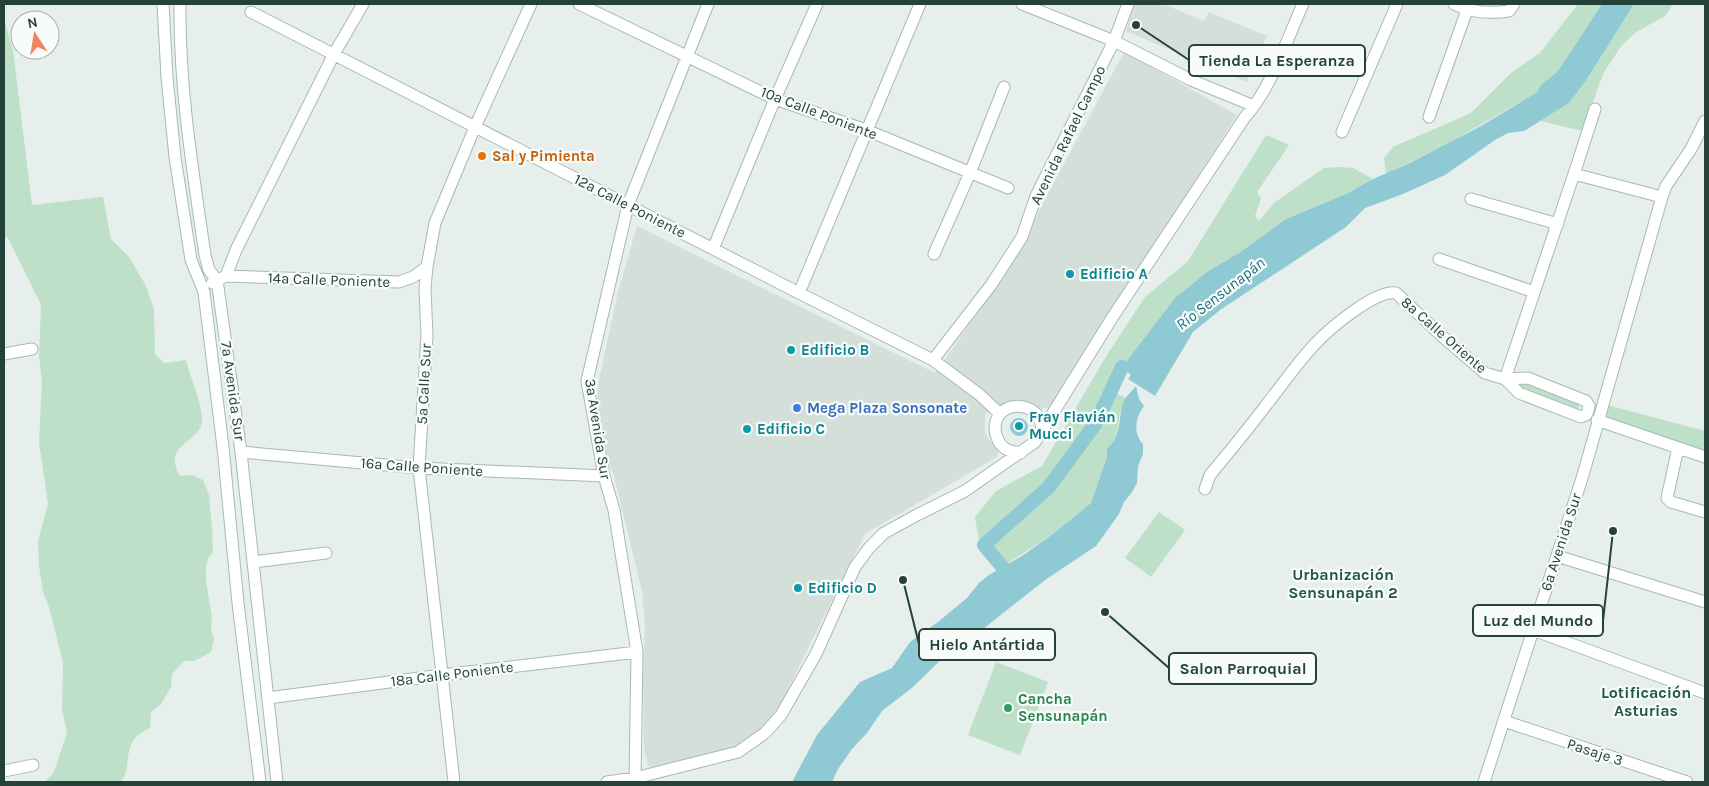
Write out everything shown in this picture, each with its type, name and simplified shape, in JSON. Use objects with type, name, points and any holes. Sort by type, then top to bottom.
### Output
[{"type":"street","name":"7a Avenida Sur","points":[[163,4],[166,77],[175,157],[191,260],[204,292],[223,447],[238,603],[260,782]]},
{"type":"street","name":"7a Avenida Sur","points":[[180,4],[181,63],[187,124],[203,246],[209,270],[222,278],[277,782]]},
{"type":"street","points":[[204,292],[222,278],[334,54],[363,4]]},
{"type":"street","name":"5a Calle Sur","points":[[454,782],[419,468],[427,336],[425,288],[427,267],[435,223],[475,126],[531,4]]},
{"type":"street","name":"10a Calle Poniente","points":[[579,4],[775,99],[866,130],[1008,188]]},
{"type":"street","name":"3a Avenida Sur","points":[[635,780],[637,652],[614,510],[604,476],[588,381],[628,205],[708,4]]},
{"type":"street","points":[[713,249],[775,99],[817,4]]},
{"type":"street","points":[[799,293],[920,4]]},
{"type":"street","points":[[1022,4],[1114,41],[1191,80],[1254,106]]},
{"type":"street","name":"Avenida Rafael Campo","points":[[934,360],[991,285],[1022,237],[1036,196],[1114,41],[1128,4]]},
{"type":"street","points":[[607,782],[635,780],[738,752],[765,734],[782,715],[816,654],[855,567],[869,548],[884,533],[966,491],[1035,442],[1178,217],[1254,106],[1267,84],[1303,4]]},
{"type":"street","points":[[1342,132],[1397,4]]},
{"type":"street","points":[[1454,4],[1467,10],[1493,14],[1512,7]]},
{"type":"street","points":[[1429,117],[1467,10]]},
{"type":"street","name":"12a Calle Poniente","points":[[252,12],[799,293],[934,360],[980,395],[1000,414]]},
{"type":"street","points":[[934,254],[970,173],[1004,87]]},
{"type":"street","points":[[1505,378],[1595,109]]},
{"type":"street","name":"6a Avenida Sur","points":[[1484,782],[1583,475],[1595,416],[1662,197],[1666,186],[1691,149],[1705,121]]},
{"type":"street","points":[[1574,174],[1662,197]]},
{"type":"street","points":[[1471,200],[1558,224]]},
{"type":"street","points":[[1439,259],[1534,292]]},
{"type":"street","name":"14a Calle Poniente","points":[[222,278],[399,282],[413,277],[427,267]]},
{"type":"street","name":"8a Calle Oriente","points":[[1205,489],[1210,475],[1316,343],[1348,315],[1384,294],[1391,292],[1396,293],[1443,337],[1486,373],[1505,378],[1528,378],[1572,395],[1586,401],[1595,416]]},
{"type":"street","points":[[4,354],[32,349]]},
{"type":"street","name":"8a Calle Oriente","points":[[1505,378],[1519,393],[1581,417],[1586,415],[1595,416],[1705,457]]},
{"type":"street","points":[[1022,452],[1010,451],[1000,444],[995,434],[996,423],[1000,414],[1010,407],[1022,406],[1032,410],[1040,418],[1042,429]]},
{"type":"street","points":[[1678,448],[1667,498],[1671,502],[1705,512]]},
{"type":"street","name":"16a Calle Poniente","points":[[241,452],[419,468],[604,476]]},
{"type":"street","points":[[253,562],[326,553]]},
{"type":"street","points":[[1557,556],[1705,602]]},
{"type":"street","points":[[1533,630],[1705,693]]},
{"type":"street","name":"18a Calle Poniente","points":[[268,698],[442,674],[637,652]]},
{"type":"street","name":"Pasaje 3","points":[[1504,721],[1687,782]]},
{"type":"street","points":[[4,771],[33,764]]},
{"type":"shaded area","points":[[1134,4],[1163,4],[1204,21],[1209,12],[1267,36],[1247,82],[1126,31]]},
{"type":"shaded area","name":"Mega Plaza Sonsonate","points":[[1124,52],[1237,115],[1052,406],[1041,409],[1027,401],[1014,400],[1005,402],[985,414],[985,431],[989,440],[995,445],[998,452],[997,457],[865,534],[777,711],[763,730],[734,748],[654,768],[648,766],[644,748],[643,680],[645,626],[642,592],[614,476],[605,455],[597,405],[598,384],[618,292],[637,226],[935,373],[1004,276]]},
{"type":"green space","points":[[1578,4],[1602,4],[1558,71],[1541,85],[1537,92],[1444,146],[1386,174],[1384,158],[1393,147],[1471,113],[1512,72],[1540,53]]},
{"type":"green space","points":[[1634,4],[1673,4],[1665,16],[1636,32],[1622,45],[1604,72],[1582,131],[1540,121],[1569,103],[1585,82]]},
{"type":"green space","points":[[4,19],[10,40],[10,60],[14,60],[32,205],[103,197],[111,239],[129,257],[145,284],[154,309],[155,354],[164,363],[186,360],[202,414],[200,429],[178,450],[175,457],[175,465],[180,476],[193,475],[203,480],[209,495],[213,552],[208,558],[206,580],[212,618],[211,629],[214,639],[211,652],[194,661],[184,661],[172,674],[171,687],[161,704],[151,712],[150,728],[140,734],[130,746],[125,775],[121,782],[45,782],[54,772],[67,733],[62,709],[63,663],[49,607],[43,592],[39,566],[38,541],[48,504],[39,443],[42,382],[39,356],[41,305],[8,238],[4,237]]},
{"type":"green space","points":[[1266,135],[1289,145],[1257,192],[1261,199],[1255,216],[1259,221],[1274,203],[1324,168],[1353,168],[1373,179],[1346,194],[1286,219],[1239,253],[1208,271],[1175,298],[1122,367],[1096,423],[1049,487],[979,542],[975,517],[996,491],[1042,466],[1105,358],[1145,297],[1188,261]]},
{"type":"green space","points":[[1524,381],[1578,403],[1579,409],[1576,410],[1520,389],[1518,384]]},
{"type":"green space","points":[[1113,392],[1126,398],[1113,442],[1107,448],[1107,457],[1091,503],[1053,534],[1005,565],[989,545],[1051,488],[1098,425]]},
{"type":"green space","points":[[1607,405],[1705,431],[1705,454],[1600,420]]},
{"type":"green space","points":[[1159,512],[1185,530],[1151,577],[1125,558]]},
{"type":"green space","name":"Cancha Sensunapán","points":[[996,662],[1048,682],[1020,755],[968,735]]},
{"type":"water","name":"Río Sensunapán","points":[[1602,4],[1634,4],[1585,82],[1569,103],[1524,131],[1508,133],[1495,140],[1445,175],[1403,194],[1365,208],[1346,227],[1220,310],[1193,332],[1155,396],[1128,379],[1131,375],[1122,367],[1175,298],[1208,271],[1239,253],[1286,219],[1346,194],[1373,179],[1410,163],[1481,126],[1537,92],[1541,85],[1558,71]]},
{"type":"water","points":[[1136,386],[1139,399],[1144,406],[1136,425],[1138,435],[1143,444],[1143,454],[1138,466],[1137,483],[1124,502],[1119,514],[1096,546],[1045,580],[978,633],[956,645],[913,687],[882,711],[867,733],[852,749],[838,769],[832,782],[792,782],[817,735],[860,682],[892,668],[910,642],[967,598],[979,583],[1053,534],[1091,503],[1107,457],[1107,448],[1118,432],[1126,397]]},
{"type":"water","points":[[1019,418],[1025,421],[1028,427],[1025,433],[1019,436],[1013,433],[1010,427],[1013,421]]},
{"type":"waterway","points":[[1015,582],[984,545],[1049,487],[1096,423],[1122,367]]},
{"type":"place","name":"Tienda La Esperanza","points":[[1136,25]]},
{"type":"place","name":"Sal y Pimienta","points":[[482,156]]},
{"type":"place","name":"Edificio A","points":[[1070,274]]},
{"type":"place","name":"Edificio B","points":[[791,350]]},
{"type":"place","name":"Mega Plaza Sonsonate","points":[[797,408]]},
{"type":"place","name":"Fray Flavián Mucci","points":[[1019,426]]},
{"type":"place","name":"Edificio C","points":[[747,429]]},
{"type":"place","name":"Luz del Mundo","points":[[1613,531]]},
{"type":"place","name":"Hielo Antártida","points":[[903,580]]},
{"type":"place","name":"Edificio D","points":[[798,588]]},
{"type":"place","name":"Salon Parroquial","points":[[1105,612]]},
{"type":"place","name":"Cancha Sensunapán","points":[[1008,708]]},
{"type":"district","name":"Urbanización Sensunapán 2","points":[[1343,583]]},
{"type":"district","name":"Lotificación Asturias","points":[[1646,701]]}]
